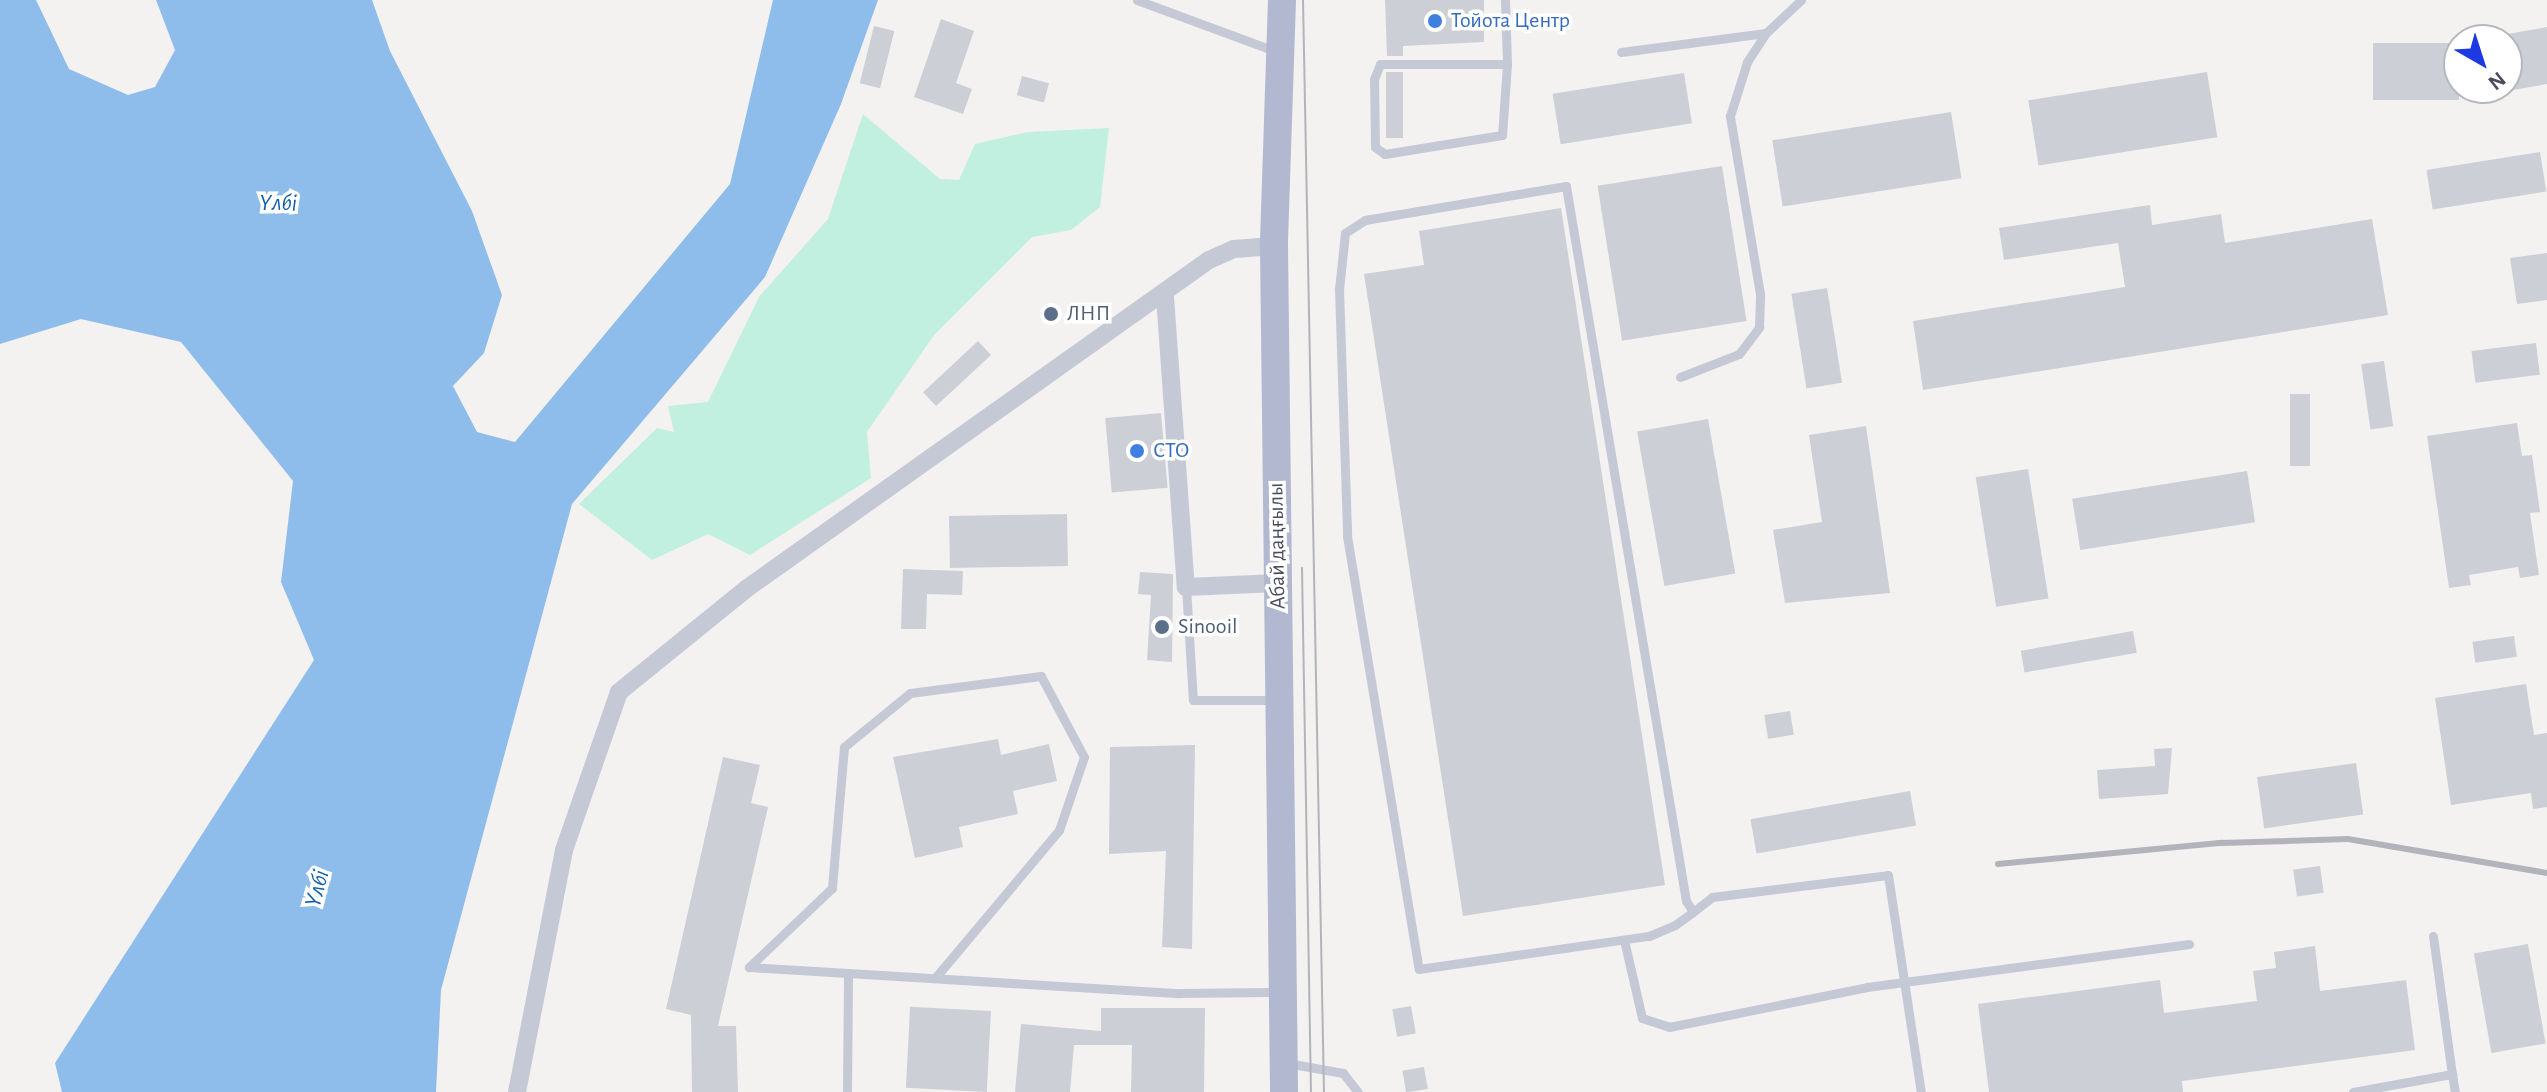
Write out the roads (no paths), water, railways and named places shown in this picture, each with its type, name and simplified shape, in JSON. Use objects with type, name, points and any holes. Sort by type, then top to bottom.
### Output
[{"type":"main road","name":"Абай даңғылы","points":[[1282,0],[1274,246],[1284,1092]]},
{"type":"street","points":[[517,1092],[564,850],[619,692],[746,589],[1165,297],[1219,254],[1274,246]]},
{"type":"street","points":[[1165,297],[1186,587],[1278,583]]},
{"type":"lane","points":[[1137,0],[1282,53]]},
{"type":"lane","points":[[1505,0],[1507,64],[1502,135],[1385,154],[1375,147],[1374,79],[1380,64],[1507,64]]},
{"type":"lane","points":[[1680,377],[1739,354],[1759,327],[1760,294],[1730,116],[1747,62],[1766,33],[1801,0]]},
{"type":"lane","points":[[1621,52],[1766,33]]},
{"type":"lane","points":[[1693,912],[1686,901],[1566,186],[1365,220],[1345,233],[1339,289],[1347,536],[1419,969],[1649,936],[1693,912],[1712,897],[1888,875],[1921,1092]]},
{"type":"lane","points":[[1186,587],[1193,700],[1279,700]]},
{"type":"lane","points":[[935,978],[1059,830],[1084,757],[1041,676],[910,693],[844,747],[832,888],[749,967],[1179,993],[1283,992]]},
{"type":"lane","points":[[2433,936],[2455,1092]]},
{"type":"lane","points":[[1624,940],[1642,1018],[1669,1027],[1904,981],[2189,944]]},
{"type":"lane","points":[[847,1092],[848,973]]},
{"type":"lane","points":[[1284,1062],[1343,1073],[1358,1092]]},
{"type":"lane","points":[[2353,1092],[2452,1074]]},
{"type":"water","name":"Үлбі","points":[[0,0],[36,0],[69,69],[128,95],[155,87],[175,50],[156,0],[372,0],[390,51],[472,211],[502,295],[484,353],[453,386],[477,432],[515,442],[730,184],[773,0],[878,0],[841,104],[765,277],[572,504],[441,990],[436,1092],[62,1092],[55,1063],[314,660],[281,582],[293,481],[181,342],[81,319],[0,344]]},
{"type":"tram line","points":[[1303,0],[1324,1092]]},
{"type":"tram line","points":[[1302,568],[1311,1092]]},
{"type":"railway","points":[[1998,864],[2222,843],[2348,839],[2547,873]]},
{"type":"place","name":"Тойота Центр","points":[[1435,21]]},
{"type":"place","name":"ЛНП","points":[[1051,314]]},
{"type":"place","name":"СТО","points":[[1137,451]]},
{"type":"place","name":"Sinooil","points":[[1162,627]]}]
